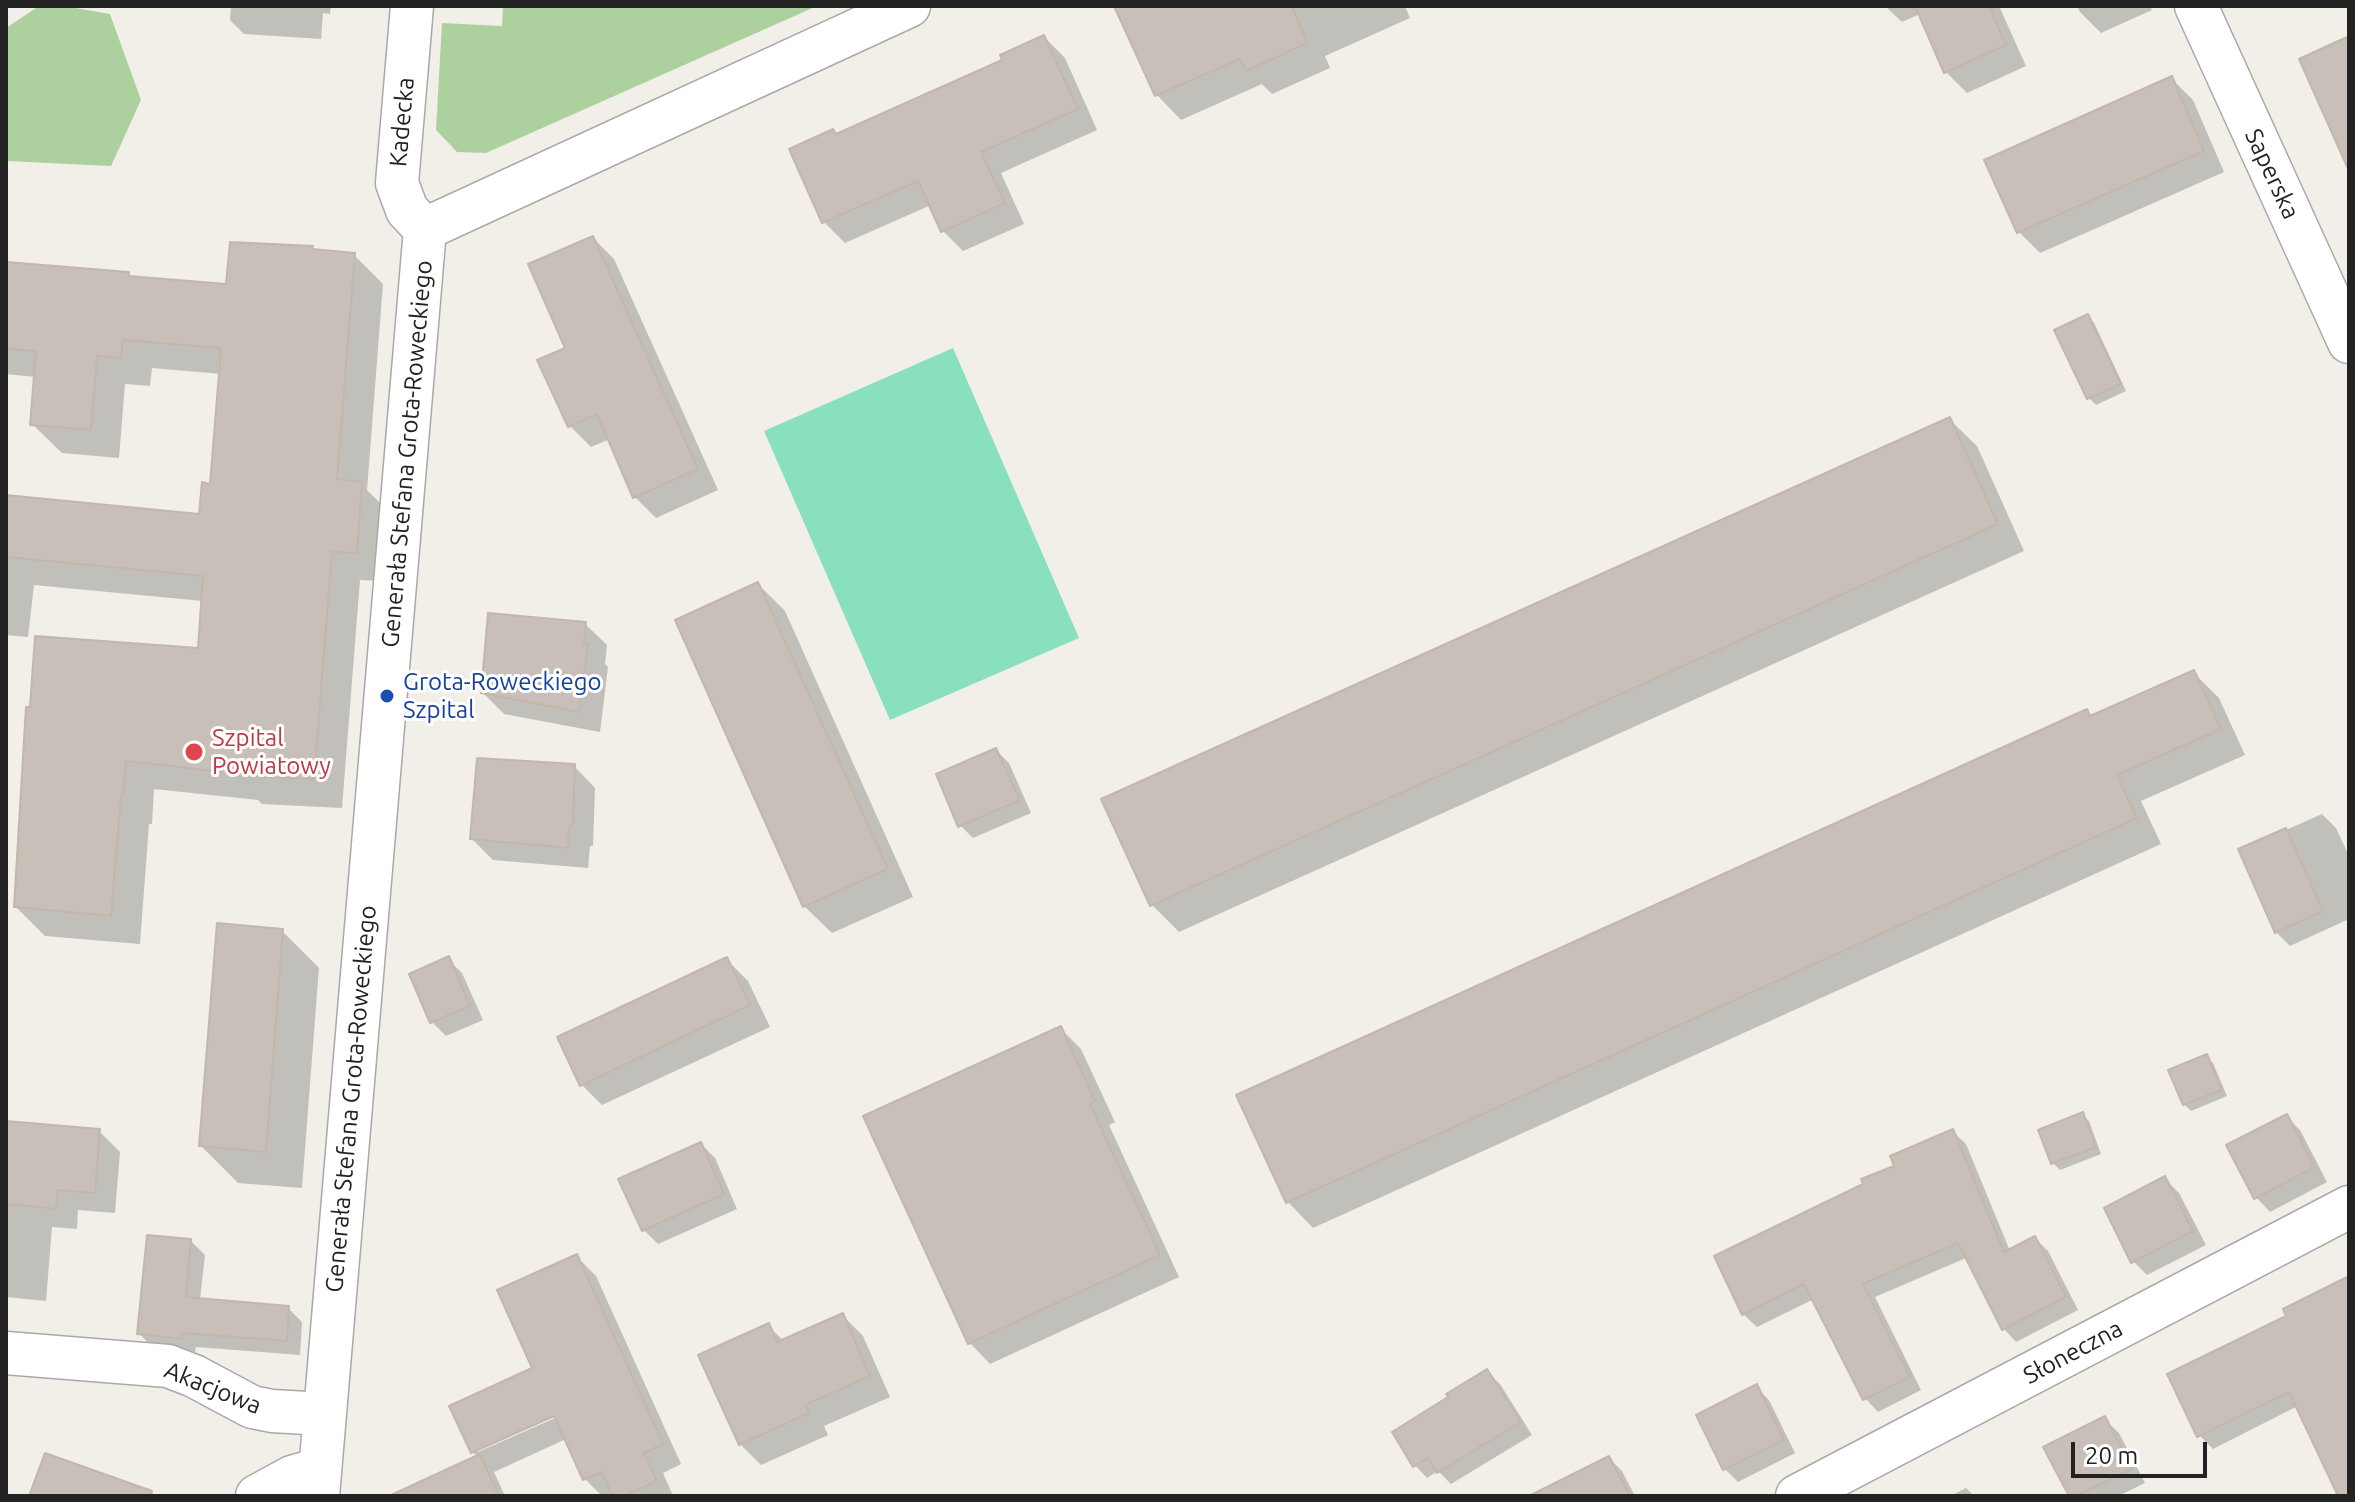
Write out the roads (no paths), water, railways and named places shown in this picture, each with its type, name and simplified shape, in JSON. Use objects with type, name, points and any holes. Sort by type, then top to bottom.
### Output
[{"type":"street","name":"Kadecka","points":[[412,6],[397,183],[407,210],[425,229]]},
{"type":"street","name":"Generała Stefana Grota-Roweckiego","points":[[319,1482],[425,229],[909,6]]},
{"type":"street","name":"Saperska","points":[[2196,6],[2349,342]]},
{"type":"street","name":"Słoneczna","points":[[1797,1496],[2349,1207]]},
{"type":"street","name":"Akacjowa","points":[[6,1353],[168,1366],[194,1376],[252,1407],[325,1414]]},
{"type":"street","points":[[257,1496],[292,1477],[319,1482]]},
{"type":"place","name":"Grota-Roweckiego Szpital","points":[[387,696]]},
{"type":"place","name":"Szpital Powiatowy","points":[[194,752]]}]
